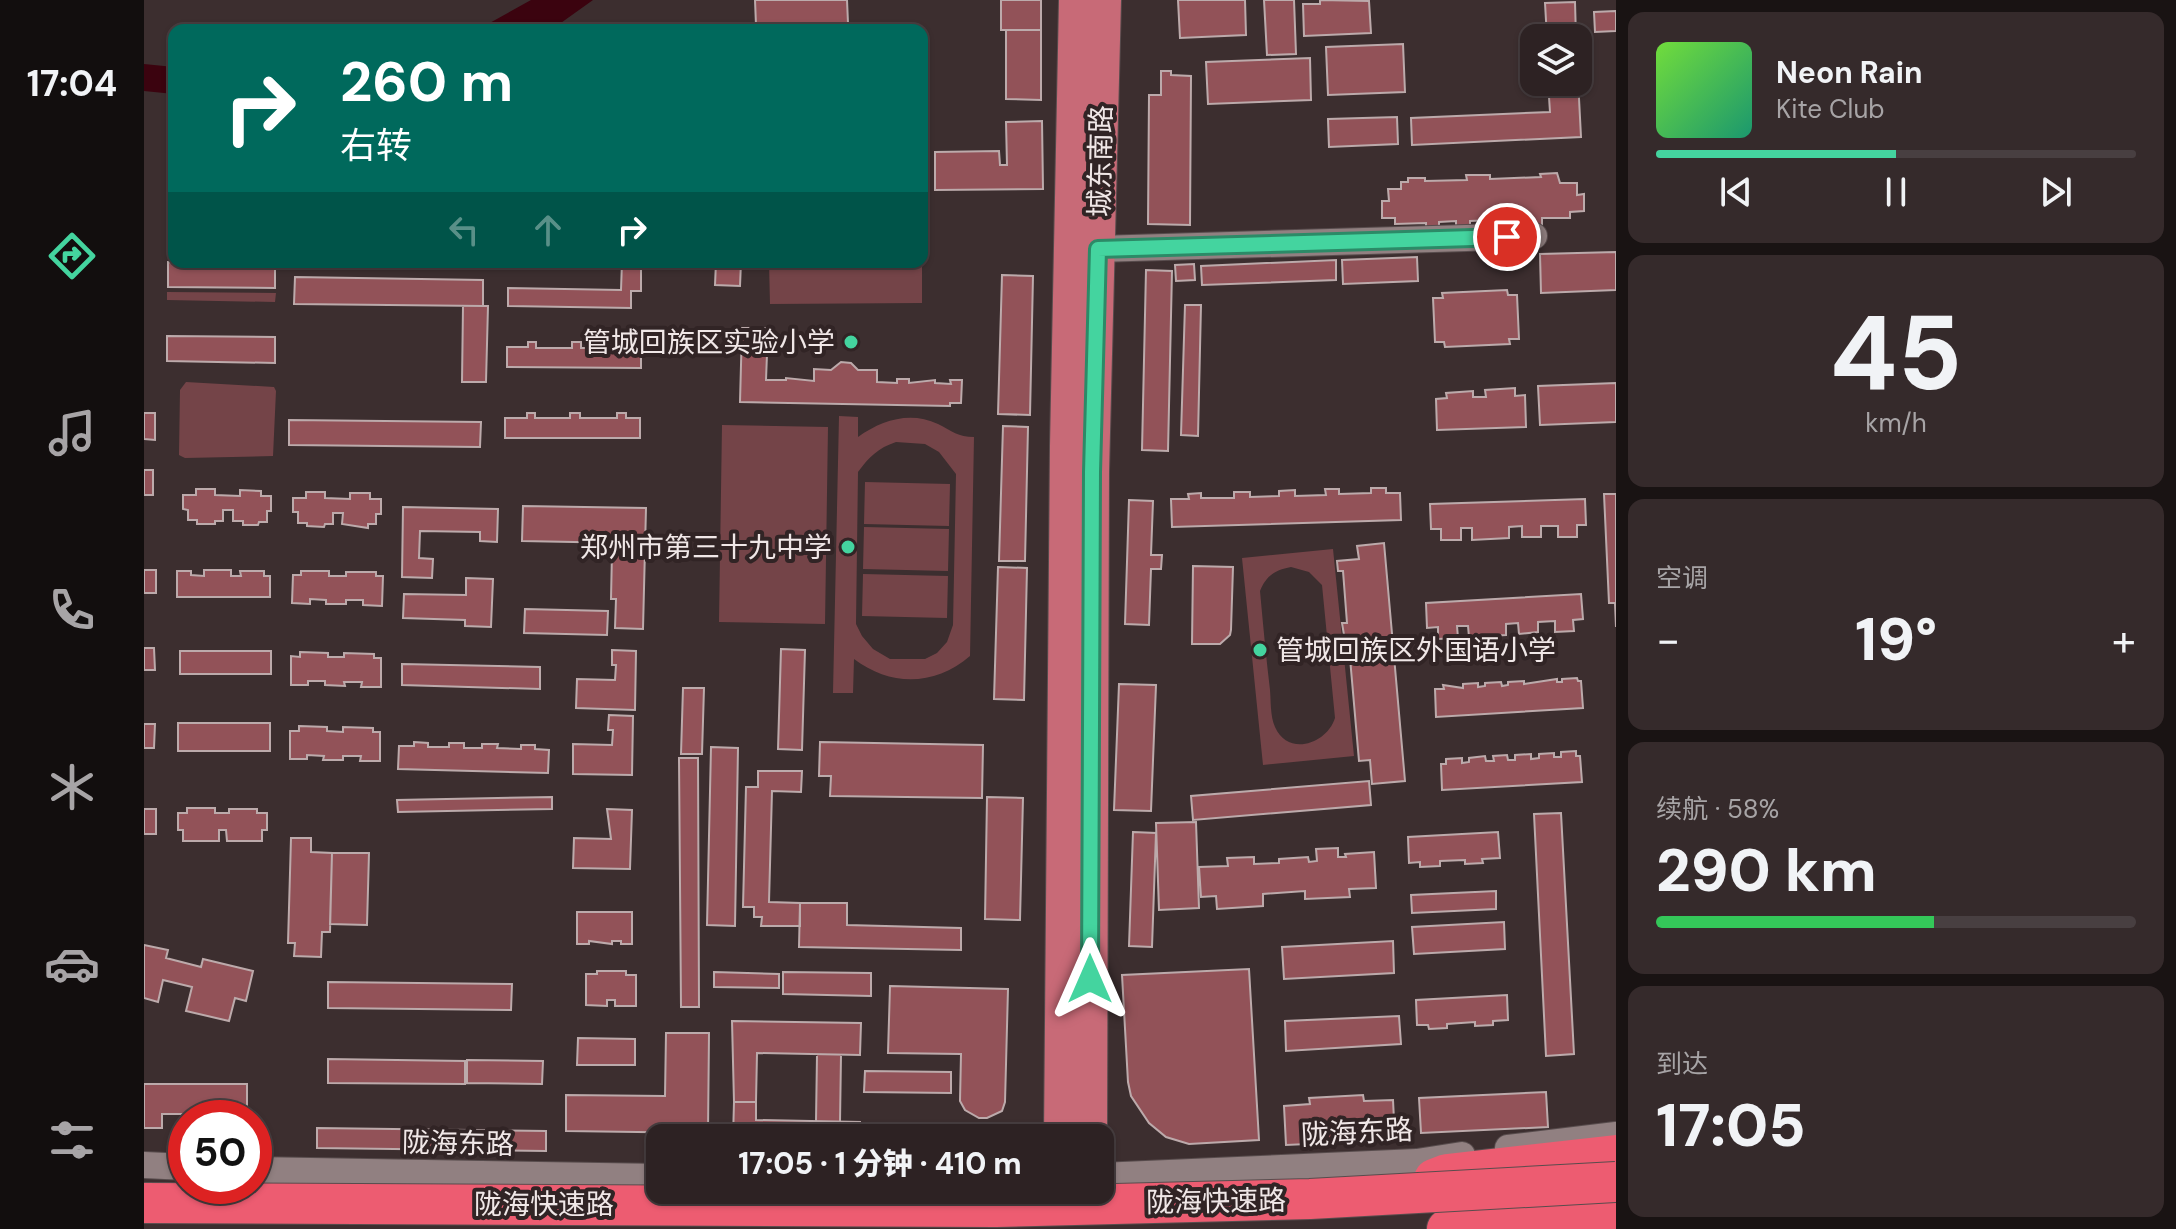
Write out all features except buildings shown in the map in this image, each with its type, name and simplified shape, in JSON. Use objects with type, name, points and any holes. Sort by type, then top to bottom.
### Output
[{"type":"highway","points":[[1387,1196],[1447,1174],[1616,1155]]},
{"type":"highway","name":"陇海快速路","points":[[272,1203],[996,1207],[1387,1196],[1616,1182]]},
{"type":"highway","points":[[144,1191],[168,1194]]},
{"type":"highway","name":"陇海快速路","points":[[144,1203],[168,1203]]},
{"type":"highway","points":[[1447,1229],[1616,1218]]},
{"type":"main road","name":"城东南路","points":[[1061,1124],[1067,446],[1076,0]]},
{"type":"main road","name":"城东南路","points":[[1090,1124],[1092,472],[1104,0]]},
{"type":"main road","points":[[1061,1204],[1062,1229]]},
{"type":"main road","points":[[1089,1204],[1089,1229]]},
{"type":"street","points":[[1098,249],[1534,236]]},
{"type":"street","name":"陇海东路","points":[[1114,1175],[1417,1162],[1568,1139],[1616,1135]]},
{"type":"street","points":[[144,1165],[168,1166]]},
{"type":"street","name":"陇海东路","points":[[272,1170],[646,1177]]},
{"type":"shaded area","points":[[531,0],[593,0],[559,24],[488,24]]},
{"type":"shaded area","points":[[144,64],[168,66],[168,93],[144,91]]},
{"type":"shaded area","points":[[769,268],[922,268],[922,303],[770,304]]},
{"type":"shaded area","points":[[167,292],[276,293],[275,302],[167,300]]},
{"type":"shaded area","points":[[186,382],[274,387],[273,456],[185,458],[179,455],[180,390]]},
{"type":"shaded area","points":[[839,416],[858,417],[858,437],[886,422],[917,418],[959,435],[974,437],[970,656],[942,673],[913,679],[883,675],[854,659],[853,693],[833,693]],"holes":[[[890,444],[925,444],[939,452],[956,474],[953,625],[947,642],[937,653],[925,659],[890,659],[873,649],[856,624],[858,472],[874,454]]]},
{"type":"shaded area","points":[[722,425],[828,427],[825,624],[719,622]]},
{"type":"shaded area","points":[[865,482],[950,484],[949,526],[864,524]]},
{"type":"shaded area","points":[[864,527],[949,529],[948,571],[863,569]]},
{"type":"shaded area","points":[[1333,549],[1354,756],[1263,765],[1242,558]],"holes":[[[1291,567],[1309,572],[1322,585],[1335,718],[1324,735],[1307,744],[1298,744],[1281,736],[1272,718],[1260,591],[1265,581],[1280,570]]]},
{"type":"shaded area","points":[[863,574],[948,576],[947,618],[862,616]]},
{"type":"place","name":"管城回族区实验小学","points":[[851,342]]},
{"type":"place","name":"郑州市第三十九中学","points":[[848,547]]},
{"type":"place","name":"管城回族区外国语小学","points":[[1260,650]]},
{"type":"route","points":[[1090,979],[1092,472],[1098,249],[1507,237]]}]
